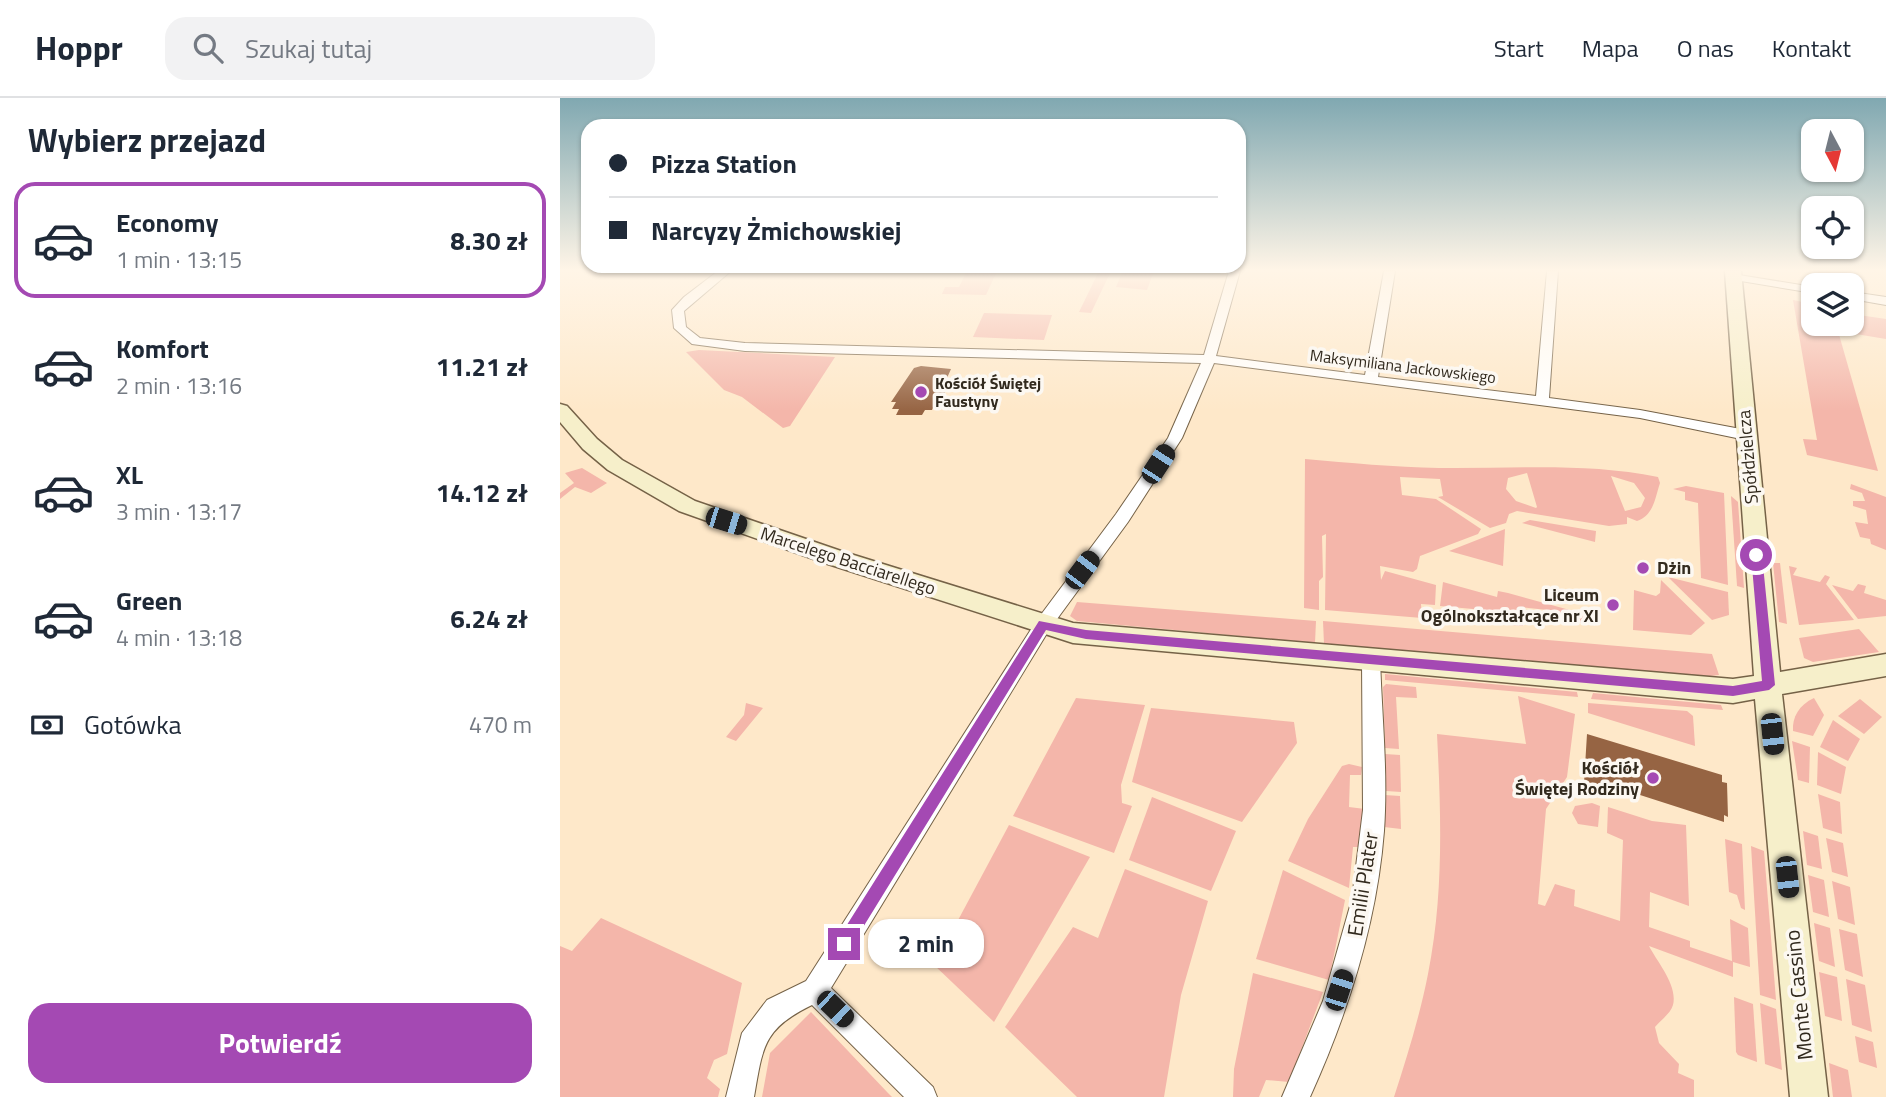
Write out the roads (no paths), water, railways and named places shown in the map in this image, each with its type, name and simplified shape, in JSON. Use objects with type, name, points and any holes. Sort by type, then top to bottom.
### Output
[{"type":"street","name":"Maksymiliana Jackowskiego","points":[[677,318],[680,328],[696,341],[745,347],[1209,359],[1640,414],[1746,435]]},
{"type":"street","points":[[740,1097],[751,1042],[776,1009],[815,990],[1043,625],[1122,518],[1175,438],[1209,359],[1221,318]]},
{"type":"street","points":[[1371,379],[1382,318]]},
{"type":"street","points":[[1542,401],[1549,318]]},
{"type":"street","name":"Spółdzielcza","points":[[1737,318],[1769,685]]},
{"type":"street","name":"Marcelego Bacciarellego","points":[[560,410],[590,444],[615,465],[684,504],[833,557],[1043,625],[1086,635],[1727,691],[1886,665]]},
{"type":"street","name":"Emilii Plater","points":[[1296,1097],[1339,990],[1359,922],[1373,828],[1371,660]]},
{"type":"street","name":"Monte Cassino","points":[[1769,685],[1810,1097]]},
{"type":"street","points":[[815,990],[923,1097]]},
{"type":"place","name":"Kościół Świętej Faustyny","points":[[921,392]]},
{"type":"place","name":"Dżin","points":[[1643,568]]},
{"type":"place","name":"Liceum Ogólnokształcące nr XI","points":[[1613,605]]},
{"type":"place","name":"Kościół Świętej Rodziny","points":[[1653,778]]}]
